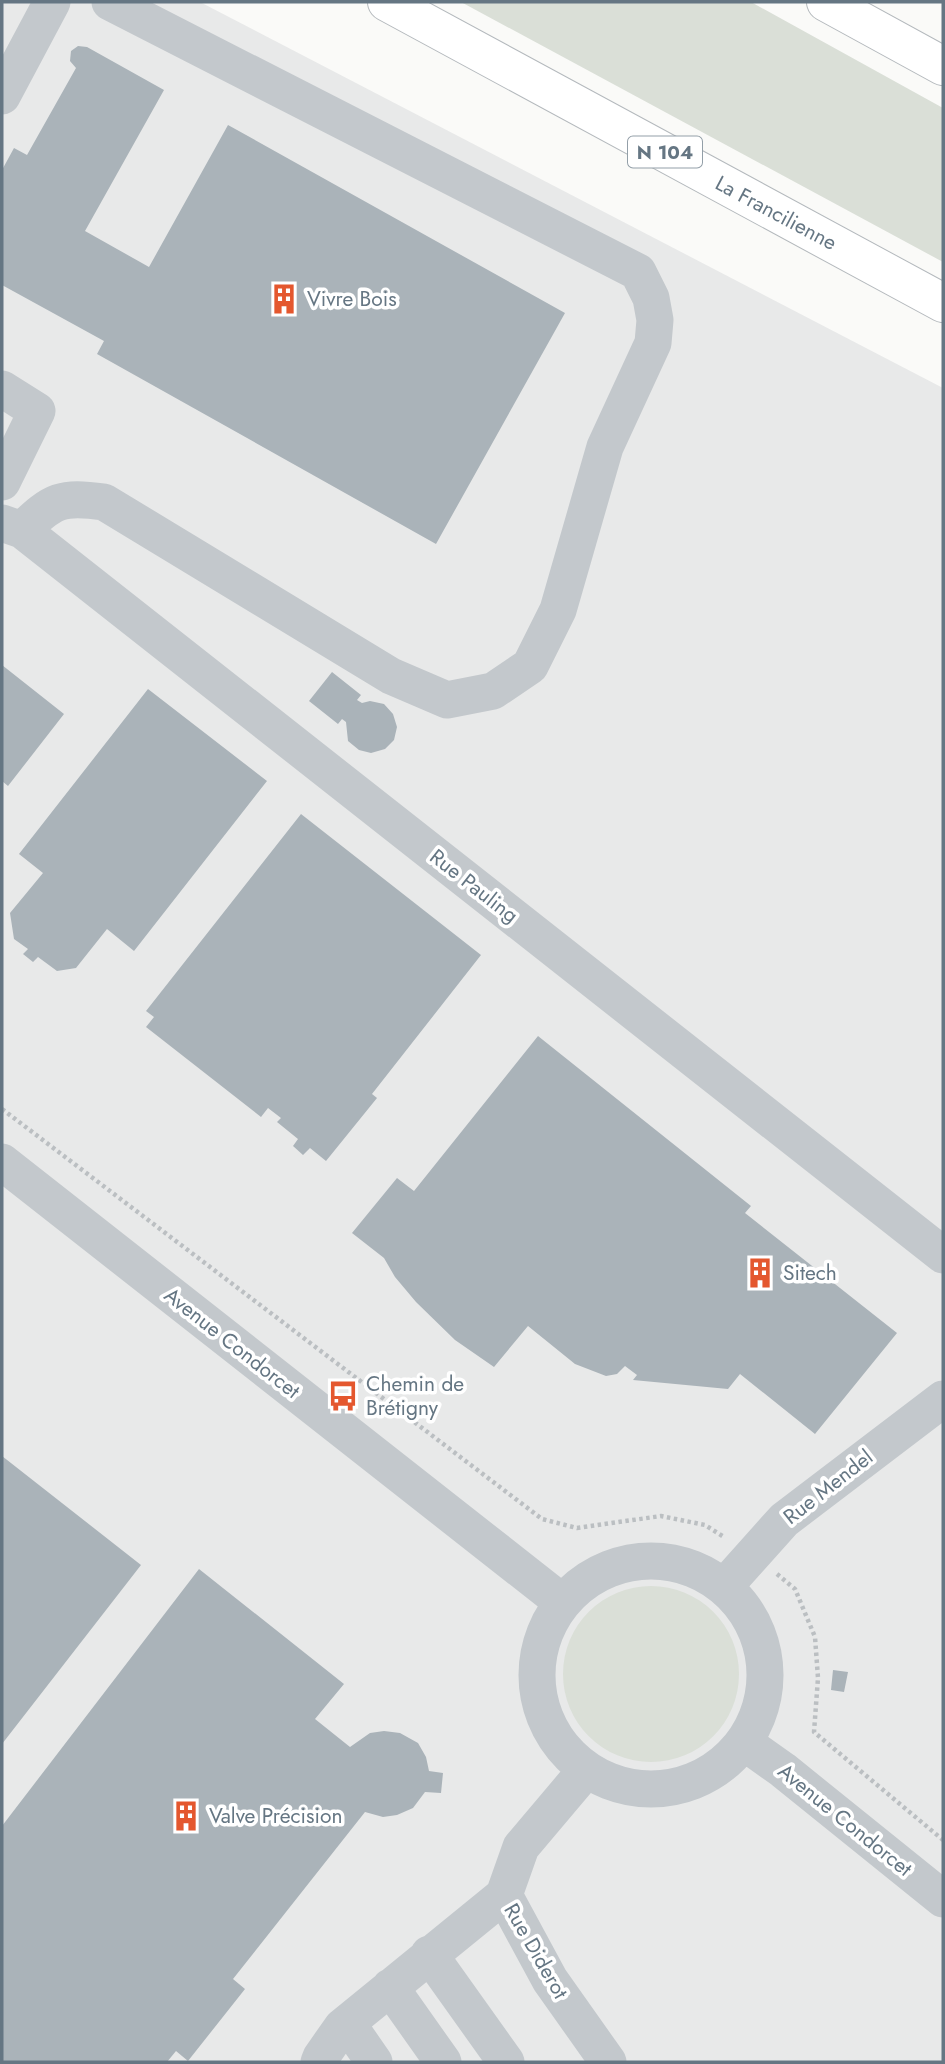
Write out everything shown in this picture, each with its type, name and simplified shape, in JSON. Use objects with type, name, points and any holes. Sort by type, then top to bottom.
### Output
[{"type":"highway","name":"La Francilienne","points":[[387,2],[943,303]]},
{"type":"highway","points":[[825,2],[943,66]]},
{"type":"street","points":[[2,96],[52,2]]},
{"type":"street","points":[[12,526],[45,508],[72,498],[104,502],[391,676],[447,699],[493,691],[530,666],[558,610],[605,447],[653,343],[653,309],[638,272],[110,2]]},
{"type":"street","points":[[2,389],[37,411],[2,482]]},
{"type":"street","name":"Rue Pauling","points":[[12,526],[943,1255]]},
{"type":"street","name":"Avenue Condorcet","points":[[2,1162],[562,1602]]},
{"type":"street","name":"Rue Mendel","points":[[724,1587],[784,1520],[943,1399]]},
{"type":"street","points":[[658,1561],[693,1568],[724,1587],[747,1612],[762,1644],[766,1678],[760,1712],[745,1742],[720,1768],[688,1784],[653,1790],[618,1785],[586,1770],[559,1744],[541,1710],[536,1672],[538,1660],[543,1635],[562,1602],[589,1578],[622,1564],[658,1561]]},
{"type":"street","name":"Avenue Condorcet","points":[[745,1742],[943,1899]]},
{"type":"street","name":"Rue Diderot","points":[[586,1770],[521,1847],[504,1895],[550,1980],[608,2062]]},
{"type":"street","points":[[319,2062],[347,2023],[504,1895]]},
{"type":"street","points":[[429,1954],[506,2062]]},
{"type":"street","points":[[390,1987],[443,2062]]},
{"type":"street","points":[[347,2023],[374,2062]]},
{"type":"path","points":[[2,1109],[542,1519],[577,1528],[661,1516],[705,1525],[753,1555],[795,1589],[815,1636],[818,1678],[814,1731],[943,1840]]},
{"type":"shaded area","points":[[2,2],[200,2],[943,388],[943,2062],[2,2062]]},
{"type":"shaded area","points":[[461,2],[751,2],[943,108],[943,262]]},
{"type":"shaded area","points":[[651,1586],[685,1593],[713,1612],[732,1640],[739,1674],[732,1708],[713,1736],[685,1755],[651,1762],[617,1755],[589,1736],[570,1708],[563,1674],[570,1640],[589,1612],[617,1593]]},
{"type":"building","name":"Vivre Bois","points":[[78,46],[87,47],[164,90],[85,231],[149,267],[228,125],[565,313],[436,544],[97,354],[104,341],[2,285],[2,170],[14,148],[27,155],[76,68],[70,61],[71,51]]},
{"type":"building","points":[[2,665],[64,714],[8,786],[2,781]]},
{"type":"building","points":[[332,672],[361,695],[357,700],[362,703],[370,701],[384,704],[393,714],[397,727],[394,740],[385,749],[371,753],[359,750],[348,741],[346,722],[342,719],[338,724],[309,701]]},
{"type":"building","points":[[148,689],[267,781],[134,951],[107,929],[76,968],[57,971],[38,957],[33,962],[23,954],[28,949],[14,939],[10,913],[43,873],[19,854]]},
{"type":"building","points":[[301,814],[481,955],[372,1094],[377,1098],[326,1161],[310,1148],[303,1155],[293,1146],[298,1139],[277,1122],[281,1118],[268,1108],[261,1117],[146,1027],[154,1017],[146,1011]]},
{"type":"building","points":[[538,1036],[751,1206],[745,1213],[897,1333],[815,1434],[740,1374],[728,1389],[633,1380],[637,1375],[625,1366],[617,1374],[606,1376],[575,1364],[528,1326],[494,1367],[455,1340],[416,1302],[395,1277],[384,1258],[352,1233],[397,1178],[414,1191]]},
{"type":"building","points":[[2,1456],[141,1565],[2,1744]]},
{"type":"building","name":"Valve Précision","points":[[199,1569],[344,1684],[315,1719],[350,1747],[370,1733],[384,1731],[400,1733],[418,1743],[426,1757],[429,1771],[443,1773],[441,1793],[425,1792],[413,1808],[397,1815],[383,1817],[365,1812],[233,1979],[245,1989],[188,2061],[176,2051],[167,2062],[2,2062],[2,1826]]},
{"type":"building","points":[[833,1670],[848,1672],[844,1692],[831,1690]]},
{"type":"place","name":"Vivre Bois","points":[[284,299]]},
{"type":"place","name":"Sitech","points":[[760,1273]]},
{"type":"place","name":"Chemin de Brétigny","points":[[343,1396]]},
{"type":"place","name":"Valve Précision","points":[[186,1816]]}]
